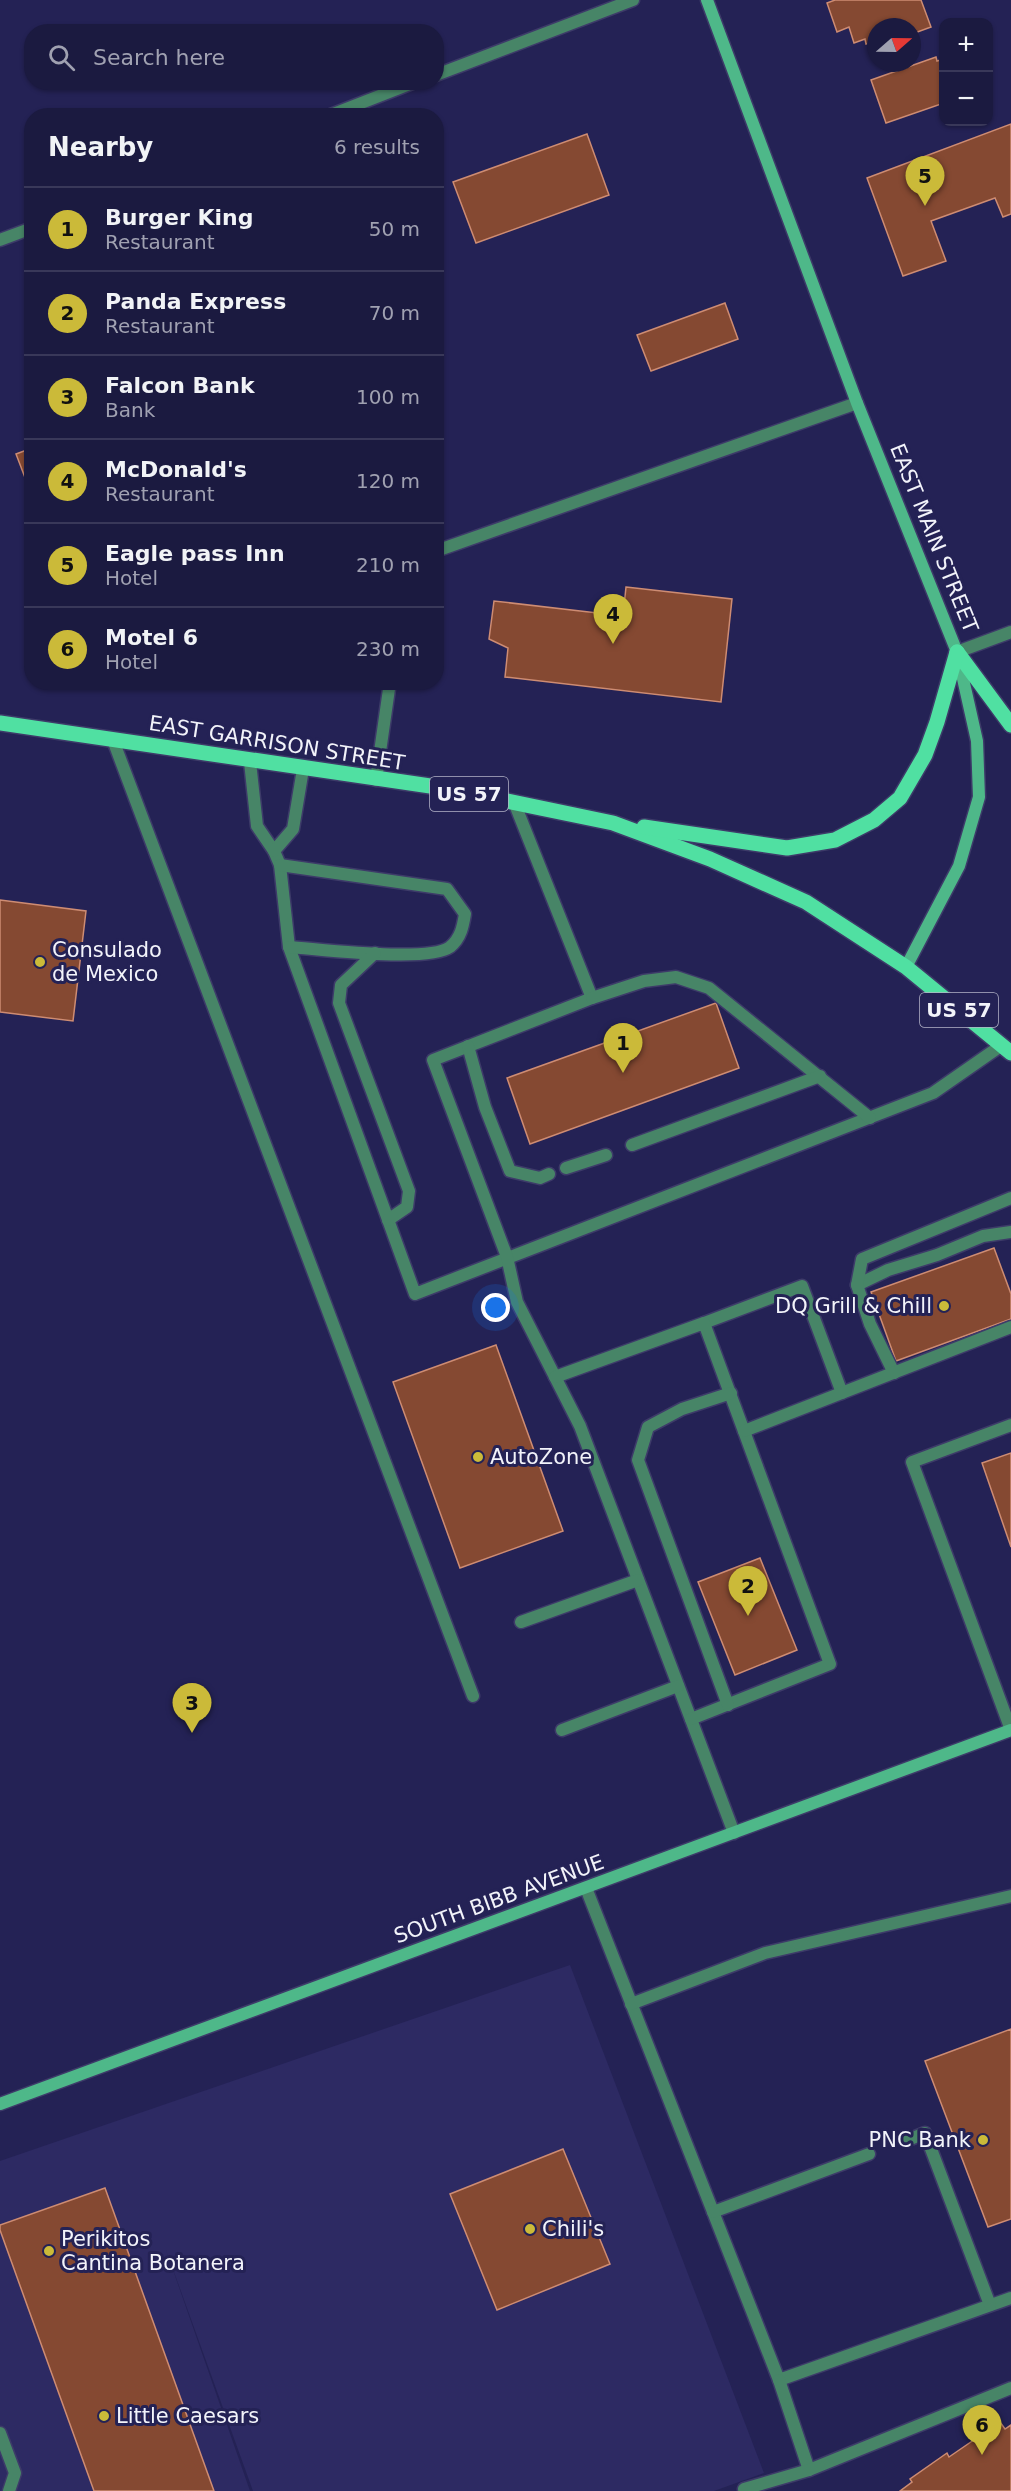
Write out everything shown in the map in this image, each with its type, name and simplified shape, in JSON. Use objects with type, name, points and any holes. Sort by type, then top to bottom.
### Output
[{"type":"main road","name":"EAST MAIN STREET","points":[[706,0],[857,403],[957,652],[977,741],[979,797],[958,866],[906,967]]},
{"type":"main road","points":[[957,652],[1011,725]]},
{"type":"main road","points":[[613,823],[787,848],[836,840],[874,820],[900,798],[925,755],[957,652]]},
{"type":"main road","name":"EAST GARRISON STREET","points":[[0,723],[250,762],[444,789],[613,823],[710,859],[806,902],[906,967]]},
{"type":"main road","name":"US 57","points":[[906,967],[1007,1049]]},
{"type":"main road","name":"SOUTH BIBB AVENUE","points":[[0,2104],[1011,1730]]},
{"type":"street","points":[[444,72],[633,0]]},
{"type":"street","points":[[349,108],[395,90]]},
{"type":"street","points":[[0,240],[24,231]]},
{"type":"street","points":[[444,548],[857,403]]},
{"type":"street","points":[[957,652],[1011,632]]},
{"type":"street","points":[[376,780],[389,690]]},
{"type":"street","points":[[113,740],[473,1696]]},
{"type":"street","points":[[250,762],[257,826],[274,851],[280,865],[289,947],[415,1294],[933,1093],[1007,1049]]},
{"type":"street","points":[[274,851],[292,829],[303,769]]},
{"type":"street","points":[[514,802],[592,998]]},
{"type":"street","points":[[280,865],[447,889],[465,914],[460,936],[449,948],[425,954],[289,947]]},
{"type":"street","points":[[375,953],[341,985],[339,1003],[409,1191],[407,1207],[388,1221]]},
{"type":"street","points":[[734,1833],[580,1426],[517,1302],[507,1257],[433,1060],[592,998],[644,981],[676,977],[709,988],[870,1118]]},
{"type":"street","points":[[468,1046],[485,1107],[510,1171],[540,1178],[549,1174]]},
{"type":"street","points":[[632,1145],[820,1076]]},
{"type":"street","points":[[566,1168],[606,1155]]},
{"type":"street","points":[[894,1372],[870,1324],[857,1285],[862,1259],[1011,1198]]},
{"type":"street","points":[[857,1285],[888,1270],[937,1255],[983,1236],[1011,1232]]},
{"type":"street","points":[[555,1377],[802,1286],[842,1394]]},
{"type":"street","points":[[691,1719],[830,1664],[704,1323]]},
{"type":"street","points":[[744,1431],[1011,1327]]},
{"type":"street","points":[[728,1706],[638,1460],[648,1427],[682,1408],[730,1393]]},
{"type":"street","points":[[1011,1425],[912,1462],[1011,1730]]},
{"type":"street","points":[[521,1622],[638,1580]]},
{"type":"street","points":[[562,1730],[678,1686]]},
{"type":"street","points":[[586,1888],[779,2380],[809,2470]]},
{"type":"street","points":[[631,2004],[765,1953],[1011,1896]]},
{"type":"street","points":[[908,2140],[925,2133],[990,2305]]},
{"type":"street","points":[[713,2212],[869,2154]]},
{"type":"street","points":[[779,2380],[1011,2298]]},
{"type":"street","points":[[741,2490],[809,2470],[1011,2388]]},
{"type":"street","points":[[0,2433],[15,2474],[9,2491]]},
{"type":"shaded area","points":[[570,1965],[764,2473],[714,2491],[253,2491],[165,2247],[250,2491],[0,2491],[0,2161]]},
{"type":"building","points":[[835,0],[921,0],[931,27],[921,31],[921,18],[867,18],[867,44],[865,39],[854,43],[849,27],[837,32],[827,3]]},
{"type":"building","points":[[936,57],[937,61],[939,60],[939,105],[886,123],[871,80],[894,72],[921,72],[921,62]]},
{"type":"building","points":[[1011,124],[1011,214],[1003,217],[995,198],[931,221],[946,261],[903,276],[867,178]]},
{"type":"building","points":[[587,134],[609,195],[476,243],[453,182]]},
{"type":"building","points":[[725,303],[738,339],[651,371],[637,335]]},
{"type":"building","points":[[24,451],[24,475],[16,454]]},
{"type":"building","points":[[626,587],[732,599],[721,702],[505,677],[508,648],[489,639],[494,601],[623,616]]},
{"type":"building","name":"Consulado de Mexico","points":[[0,900],[86,911],[73,1021],[0,1012]]},
{"type":"building","points":[[716,1003],[739,1068],[530,1144],[507,1078]]},
{"type":"building","name":"DQ Grill & Chill","points":[[994,1248],[1011,1294],[1011,1319],[896,1361],[871,1292]]},
{"type":"building","name":"AutoZone","points":[[496,1345],[563,1531],[460,1568],[393,1382]]},
{"type":"building","points":[[1011,1453],[1011,1547],[982,1463]]},
{"type":"building","points":[[760,1558],[797,1650],[735,1675],[698,1582]]},
{"type":"building","name":"PNC Bank","points":[[1011,2029],[1011,2219],[988,2227],[925,2061]]},
{"type":"building","name":"Chili's","points":[[563,2149],[610,2264],[497,2310],[450,2194]]},
{"type":"building","points":[[105,2188],[214,2491],[94,2491],[0,2230],[0,2225]]},
{"type":"building","points":[[1000,2422],[1005,2429],[1011,2425],[1011,2491],[900,2491],[912,2482],[910,2479],[947,2453],[949,2457]]},
{"type":"place","name":"Eagle pass Inn","points":[[925,206]]},
{"type":"place","name":"McDonald's","points":[[613,644]]},
{"type":"place","name":"Consulado de Mexico","points":[[40,962]]},
{"type":"place","name":"Burger King","points":[[623,1073]]},
{"type":"place","name":"DQ Grill & Chill","points":[[944,1306]]},
{"type":"place","name":"AutoZone","points":[[478,1457]]},
{"type":"place","name":"Panda Express","points":[[748,1616]]},
{"type":"place","name":"Falcon Bank","points":[[192,1733]]},
{"type":"place","name":"PNC Bank","points":[[983,2140]]},
{"type":"place","name":"Chili's","points":[[530,2229]]},
{"type":"place","name":"Perikitos Cantina Botanera","points":[[49,2251]]},
{"type":"place","name":"Little Caesars","points":[[104,2416]]},
{"type":"place","name":"Motel 6","points":[[982,2455]]}]
